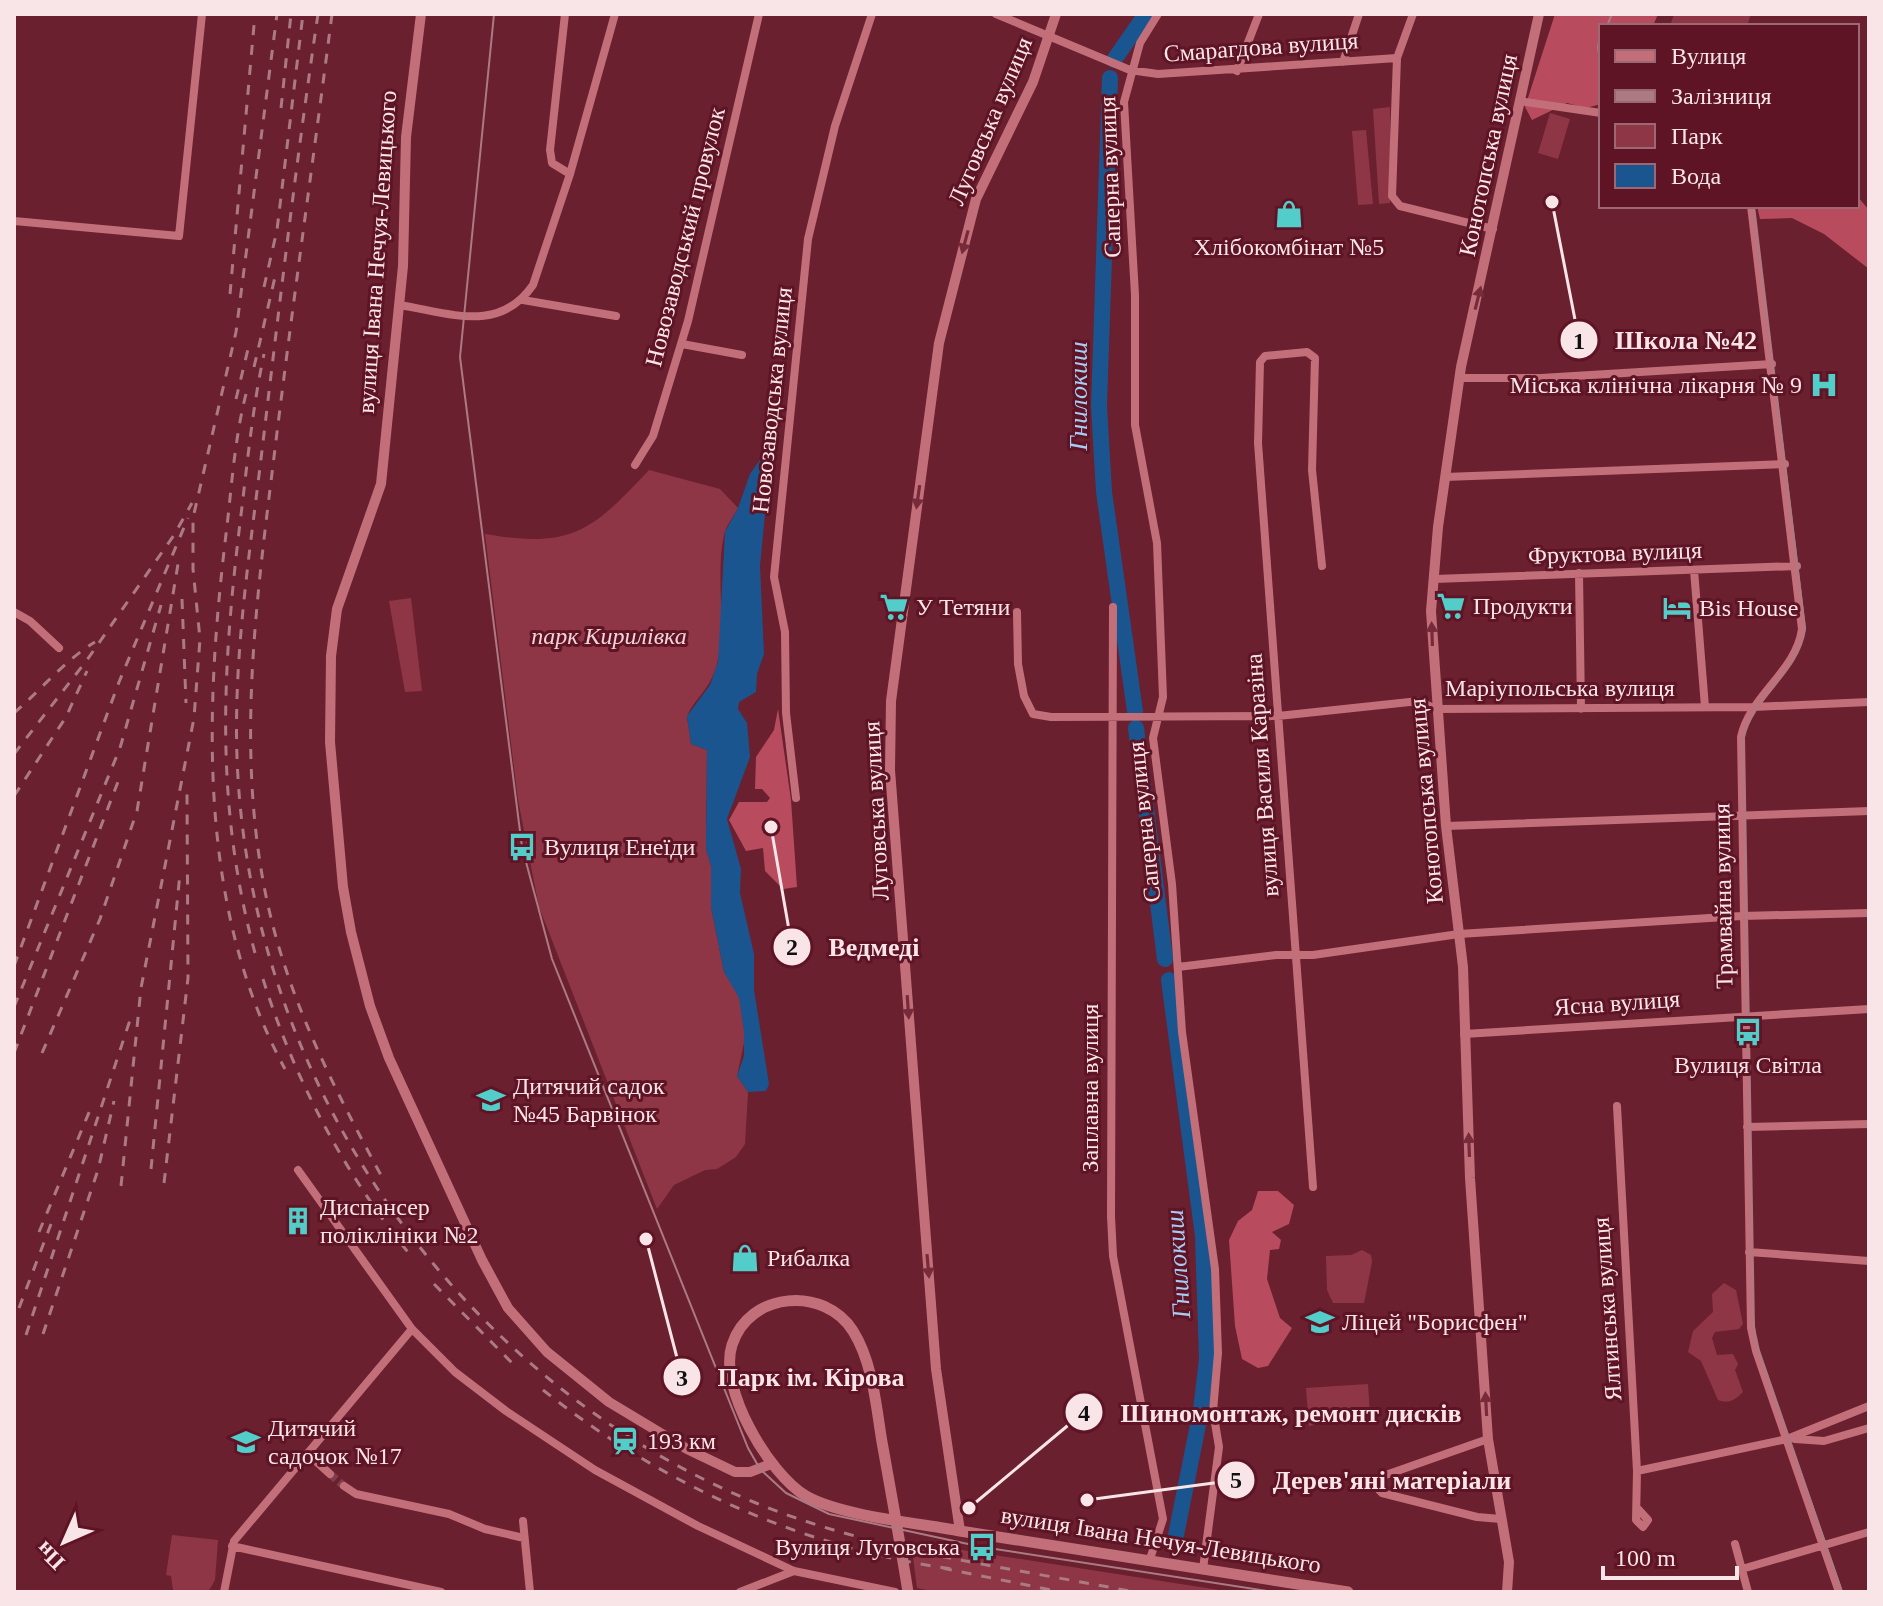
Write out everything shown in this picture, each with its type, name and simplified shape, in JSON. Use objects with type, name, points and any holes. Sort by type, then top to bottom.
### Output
[{"type":"main road","points":[[771,1464],[741,1407],[730,1365],[733,1340],[763,1308],[783,1300],[806,1300],[839,1314],[858,1341],[877,1409],[908,1592]]},
{"type":"main road","name":"вулиця Івана Нечуя-Левицького","points":[[771,1464],[796,1489],[824,1503],[960,1531],[1348,1592]]},
{"type":"street","points":[[14,221],[179,236],[202,14]]},
{"type":"street","name":"вулиця Івана Нечуя-Левицького","points":[[421,14],[406,137],[399,305],[381,484],[337,609],[330,682],[330,742],[343,887],[370,1006],[389,1058],[482,1260],[517,1321],[579,1379],[667,1438],[735,1472],[750,1472],[771,1464]]},
{"type":"street","points":[[565,14],[550,150],[552,163],[570,174]]},
{"type":"street","points":[[399,305],[492,318],[523,300],[533,285],[570,174],[615,14]]},
{"type":"street","name":"Новозаводський провулок","points":[[635,465],[653,436],[682,344],[759,14]]},
{"type":"street","name":"Новозаводська вулиця","points":[[796,798],[786,713],[785,632],[774,577],[808,239],[835,126],[872,14]]},
{"type":"street","name":"Смарагдова вулиця","points":[[996,14],[1130,70],[1158,74],[1397,58]]},
{"type":"street","name":"Луговська вулиця","points":[[960,1531],[936,1369],[890,770],[891,701],[939,343],[976,199],[1033,82],[1056,14]]},
{"type":"street","name":"Саперна вулиця","points":[[1158,14],[1140,43],[1130,70],[1124,102],[1135,295],[1135,425],[1157,543],[1163,697],[1153,738],[1172,884],[1182,1032],[1215,1269],[1218,1353],[1213,1411],[1219,1447],[1203,1569]]},
{"type":"street","points":[[1237,71],[1259,14]]},
{"type":"street","points":[[1343,62],[1359,14]]},
{"type":"street","points":[[1413,14],[1397,58],[1394,200],[1400,206],[1493,229]]},
{"type":"street","name":"Конотопська вулиця","points":[[1507,1592],[1509,1562],[1488,1439],[1459,934],[1446,826],[1431,611],[1445,477],[1460,378],[1539,14]]},
{"type":"street","points":[[1519,101],[1599,113]]},
{"type":"street","name":"Трамвайна вулиця","points":[[1751,208],[1802,619],[1801,639],[1792,658],[1754,707],[1741,737],[1752,1335],[1839,1592]]},
{"type":"street","points":[[523,300],[616,316]]},
{"type":"street","points":[[682,344],[742,355]]},
{"type":"street","name":"вулиця Василя Каразіна","points":[[1313,1187],[1258,443],[1261,360],[1268,355],[1307,352],[1315,358],[1312,456],[1322,566]]},
{"type":"street","points":[[1460,378],[1541,378],[1771,364]]},
{"type":"street","points":[[1445,477],[1784,464]]},
{"type":"street","name":"Фруктова вулиця","points":[[1434,579],[1797,566]]},
{"type":"street","points":[[1694,570],[1705,707]]},
{"type":"street","points":[[1579,573],[1581,709]]},
{"type":"street","name":"Заплавна вулиця","points":[[1113,607],[1111,1216],[1113,1256],[1163,1519],[1149,1562]]},
{"type":"street","points":[[14,612],[30,621],[59,648]]},
{"type":"street","name":"Маріупольська вулиця","points":[[1017,612],[1018,664],[1024,696],[1033,714],[1158,718],[1278,716],[1419,701],[1436,709],[1754,707],[1869,702]]},
{"type":"street","points":[[1446,826],[1869,811]]},
{"type":"street","points":[[1178,967],[1459,934],[1743,916],[1869,913]]},
{"type":"street","name":"Ясна вулиця","points":[[1464,1034],[1745,1014],[1869,1009]]},
{"type":"street","name":"Ялтинська вулиця","points":[[1617,1106],[1638,1509]]},
{"type":"street","points":[[1747,1127],[1869,1124]]},
{"type":"street","points":[[298,1170],[412,1329],[455,1372],[506,1411],[595,1470],[698,1526],[794,1571],[859,1588],[895,1592]]},
{"type":"street","points":[[1749,1252],[1869,1261]]},
{"type":"street","points":[[224,1592],[232,1546],[412,1329]]},
{"type":"street","points":[[1637,1471],[1788,1439],[1869,1406]]},
{"type":"street","points":[[1788,1439],[1824,1441],[1869,1428]]},
{"type":"street","points":[[1488,1439],[1380,1477],[1376,1487],[1396,1497],[1477,1517],[1501,1519]]},
{"type":"street","points":[[309,1455],[330,1474]]},
{"type":"street","points":[[344,1486],[356,1494],[449,1514],[485,1529],[524,1538]]},
{"type":"street","points":[[523,1521],[530,1592]]},
{"type":"street","points":[[1742,1569],[1869,1532]]},
{"type":"street","points":[[1735,1544],[1748,1592]]},
{"type":"street","points":[[232,1546],[441,1592]]},
{"type":"street","points":[[740,1592],[794,1571]]},
{"type":"green space","points":[[1674,14],[1751,14],[1748,24],[1671,24]]},
{"type":"green space","points":[[1390,107],[1390,203],[1379,204],[1373,109]]},
{"type":"green space","points":[[1550,113],[1570,119],[1558,159],[1538,153]]},
{"type":"green space","points":[[1366,130],[1373,204],[1358,205],[1352,131]]},
{"type":"green space","name":"парк Кирилівка","points":[[649,470],[720,489],[738,508],[725,532],[722,550],[721,632],[717,664],[687,717],[691,744],[707,750],[706,849],[711,866],[711,907],[724,972],[740,998],[745,1038],[737,1076],[748,1092],[745,1144],[736,1157],[717,1169],[705,1170],[674,1185],[657,1209],[539,907],[518,800],[485,534],[539,539],[578,530],[612,508]]},
{"type":"green space","points":[[411,598],[422,691],[405,692],[389,601]]},
{"type":"green space","points":[[1362,1250],[1371,1255],[1372,1262],[1364,1303],[1333,1303],[1327,1290],[1326,1256],[1351,1255]]},
{"type":"green space","points":[[1724,1283],[1736,1290],[1743,1324],[1739,1329],[1715,1332],[1712,1338],[1717,1355],[1733,1354],[1738,1364],[1735,1370],[1743,1392],[1725,1402],[1718,1400],[1701,1361],[1688,1352],[1693,1331],[1713,1312],[1712,1294]]},
{"type":"green space","points":[[1368,1384],[1370,1415],[1309,1426],[1306,1388]]},
{"type":"green space","points":[[172,1535],[218,1540],[215,1580],[208,1592],[173,1590],[171,1576],[166,1575]]},
{"type":"green space","points":[[911,1542],[1232,1592],[936,1592],[917,1588]]},
{"type":"shaded area","points":[[1555,14],[1658,14],[1654,24],[1599,24],[1599,105],[1586,108],[1567,103],[1532,120],[1525,107]]},
{"type":"shaded area","points":[[1859,198],[1869,210],[1869,269],[1824,234],[1792,218],[1760,219],[1757,208],[1859,208]]},
{"type":"shaded area","points":[[778,709],[791,800],[797,887],[783,889],[765,871],[763,848],[746,851],[729,820],[739,802],[767,802],[770,798],[762,789],[755,789],[756,757],[774,730]]},
{"type":"shaded area","points":[[1258,1191],[1278,1191],[1294,1205],[1289,1224],[1272,1232],[1281,1240],[1279,1249],[1270,1250],[1267,1279],[1280,1318],[1292,1328],[1268,1366],[1258,1368],[1242,1359],[1235,1326],[1229,1240],[1238,1221],[1252,1210]]},
{"type":"water","points":[[766,451],[769,473],[760,566],[764,654],[757,674],[756,692],[739,702],[738,709],[747,723],[750,757],[727,819],[741,869],[740,893],[754,954],[754,990],[769,1084],[766,1091],[748,1092],[737,1076],[744,1056],[739,998],[724,972],[711,907],[711,866],[706,849],[707,750],[691,744],[687,716],[710,685],[718,662],[725,532],[738,508],[750,474]]},
{"type":"waterway","name":"Гнилокиш","points":[[1114,60],[1146,14]]},
{"type":"waterway","name":"Гнилокиш","points":[[1110,78],[1099,406],[1104,492],[1135,711]]},
{"type":"waterway","name":"Гнилокиш","points":[[1136,728],[1165,959]]},
{"type":"waterway","name":"Гнилокиш","points":[[1169,980],[1203,1236],[1207,1359],[1201,1410],[1174,1545]]},
{"type":"tunnel","points":[[330,1474],[344,1486]]},
{"type":"tram line","points":[[494,14],[460,357],[522,847],[552,959],[748,1448],[760,1469],[786,1493],[829,1514],[982,1547],[1274,1592]]},
{"type":"tram line","points":[[1608,24],[1612,14]]},
{"type":"tram line","points":[[1599,41],[1599,54]]},
{"type":"tram line","points":[[1753,208],[1805,628],[1801,644],[1755,710],[1743,739],[1753,1317],[1756,1343],[1842,1592]]},
{"type":"railway","points":[[230,294],[255,14]]},
{"type":"railway","points":[[121,1186],[141,988],[194,718],[200,639],[193,569],[193,518],[236,332],[277,14]]},
{"type":"railway","points":[[281,108],[291,14]]},
{"type":"railway","points":[[264,287],[277,230],[303,14]]},
{"type":"railway","points":[[318,14],[248,568],[239,652],[237,736],[238,778],[254,895],[286,1007],[333,1114],[395,1214],[469,1304],[555,1383],[651,1450],[756,1503],[848,1534],[943,1556],[1134,1592]]},
{"type":"railway","points":[[332,14],[261,567],[252,676],[252,786],[266,896],[286,970],[314,1042],[383,1179]]},
{"type":"railway","points":[[254,367],[275,277]]},
{"type":"railway","points":[[236,399],[248,349]]},
{"type":"railway","points":[[255,953],[233,845],[228,792],[226,686],[240,523],[264,354]]},
{"type":"railway","points":[[246,394],[234,460],[214,663],[214,803],[222,872],[235,940],[256,1006],[285,1069]]},
{"type":"railway","points":[[14,754],[87,660],[174,535],[192,503]]},
{"type":"railway","points":[[14,966],[119,682],[188,518]]},
{"type":"railway","points":[[42,1053],[100,919],[137,811],[179,558]]},
{"type":"railway","points":[[182,599],[186,703]]},
{"type":"railway","points":[[14,1007],[120,748],[161,605]]},
{"type":"railway","points":[[14,713],[63,666],[95,642]]},
{"type":"railway","points":[[14,796],[66,717],[87,671]]},
{"type":"railway","points":[[14,1053],[121,774]]},
{"type":"railway","points":[[164,1183],[188,978],[187,793]]},
{"type":"railway","points":[[151,1169],[180,873]]},
{"type":"railway","points":[[263,979],[290,1054],[324,1125],[364,1192],[411,1256]]},
{"type":"railway","points":[[26,1335],[130,1020]]},
{"type":"railway","points":[[43,1334],[98,1170],[114,1101]]},
{"type":"railway","points":[[39,1232],[90,1110]]},
{"type":"railway","points":[[19,1308],[51,1224]]},
{"type":"railway","points":[[434,1284],[518,1369]]},
{"type":"railway","points":[[543,1390],[636,1455],[736,1507],[841,1545],[952,1569]]},
{"type":"railway","points":[[942,1568],[1061,1592]]},
{"type":"place","name":"Школа №42","points":[[1552,202]]},
{"type":"place","name":"Хлібокомбінат №5","points":[[1289,214]]},
{"type":"place","name":"Міська клінічна лікарня № 9","points":[[1824,385]]},
{"type":"place","name":"Продукти","points":[[1451,606]]},
{"type":"place","name":"У Тетяни","points":[[894,607]]},
{"type":"place","name":"Bis House","points":[[1677,608]]},
{"type":"place","name":"Ведмеді","points":[[771,827]]},
{"type":"place","name":"Вулиця Енеїди","points":[[522,847]]},
{"type":"place","name":"Вулиця Світла","points":[[1748,1032]]},
{"type":"place","name":"Дитячий садок №45 Барвінок","points":[[491,1100]]},
{"type":"place","name":"Диспансер поліклініки №2","points":[[298,1221]]},
{"type":"place","name":"Парк ім. Кірова","points":[[646,1239]]},
{"type":"place","name":"Рибалка","points":[[745,1258]]},
{"type":"place","name":"Ліцей \"Борисфен\"","points":[[1320,1322]]},
{"type":"place","name":"193 км","points":[[625,1441]]},
{"type":"place","name":"Дитячий садочок №17","points":[[246,1442]]},
{"type":"place","name":"Дерев'янi матерiали","points":[[1087,1500]]},
{"type":"place","name":"Шиномонтаж, ремонт дисків","points":[[969,1508]]},
{"type":"place","name":"Вулиця Луговська","points":[[982,1547]]}]
